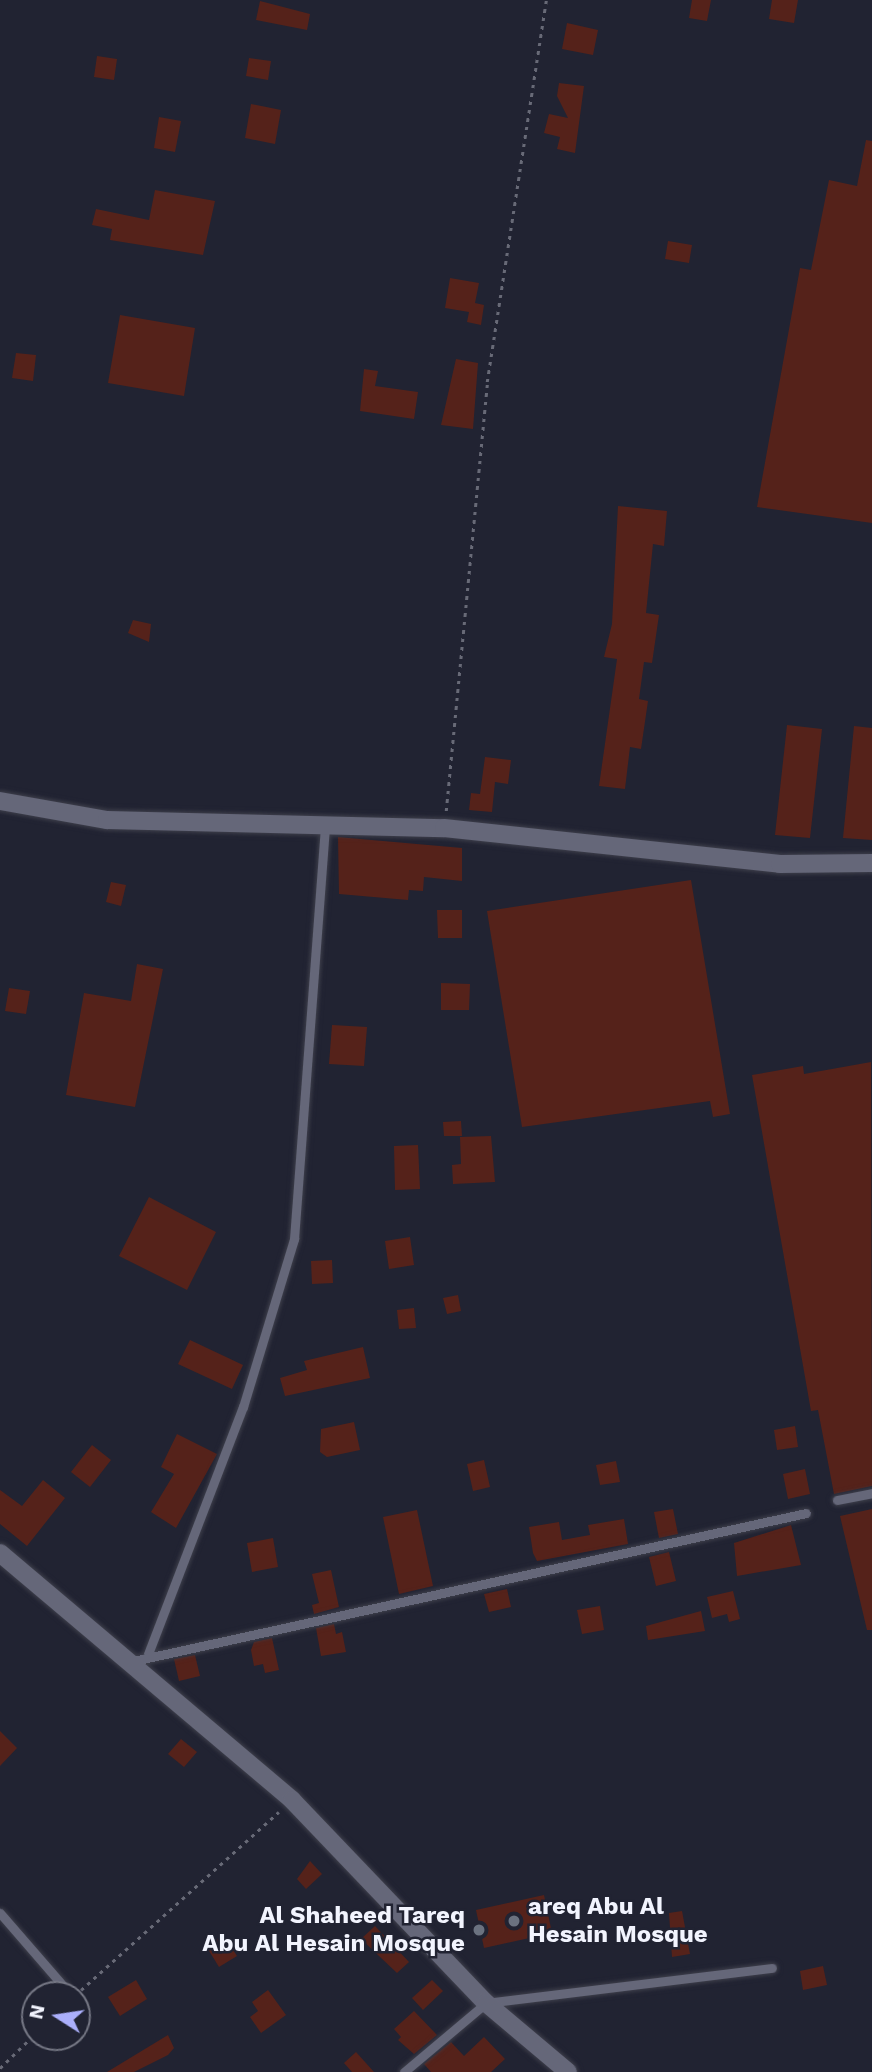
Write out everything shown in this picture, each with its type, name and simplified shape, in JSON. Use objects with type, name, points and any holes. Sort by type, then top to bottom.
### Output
[{"type":"street","points":[[0,801],[107,820],[325,822],[444,828],[780,863],[872,863]]},
{"type":"street","points":[[0,1553],[292,1800],[486,2003],[568,2072]]},
{"type":"lane","points":[[148,1654],[243,1407],[294,1239],[325,822]]},
{"type":"lane","points":[[837,1500],[872,1493]]},
{"type":"lane","points":[[129,1662],[148,1654],[806,1513]]},
{"type":"lane","points":[[0,1913],[61,1981]]},
{"type":"lane","points":[[404,2072],[486,2003],[772,1968]]},
{"type":"path","points":[[444,828],[487,382],[545,0]]},
{"type":"path","points":[[90,1981],[292,1800]]},
{"type":"path","points":[[0,2068],[21,2048]]},
{"type":"building","points":[[692,0],[711,0],[707,21],[689,18]]},
{"type":"building","points":[[772,0],[798,0],[794,23],[769,19]]},
{"type":"building","points":[[260,1],[310,14],[307,30],[256,20]]},
{"type":"building","points":[[567,23],[598,30],[593,55],[562,49]]},
{"type":"building","points":[[97,56],[117,59],[114,80],[94,77]]},
{"type":"building","points":[[249,58],[271,61],[268,80],[246,76]]},
{"type":"building","points":[[559,83],[584,86],[575,153],[557,149],[560,137],[544,133],[549,114],[568,118],[557,96]]},
{"type":"building","points":[[251,104],[281,110],[275,144],[245,138]]},
{"type":"building","points":[[159,117],[181,121],[175,152],[154,148]]},
{"type":"building","points":[[866,140],[872,141],[872,523],[757,507],[800,268],[811,270],[829,180],[857,186]]},
{"type":"building","points":[[155,190],[215,201],[203,255],[110,240],[112,229],[92,225],[96,209],[149,220]]},
{"type":"building","points":[[668,241],[692,245],[689,263],[665,259]]},
{"type":"building","points":[[450,278],[479,283],[475,303],[484,305],[481,325],[467,322],[469,312],[445,308]]},
{"type":"building","points":[[120,315],[195,328],[184,396],[108,383]]},
{"type":"building","points":[[16,353],[36,355],[33,381],[12,378]]},
{"type":"building","points":[[456,359],[478,363],[473,429],[441,425]]},
{"type":"building","points":[[364,369],[378,371],[375,386],[418,392],[414,419],[360,411]]},
{"type":"building","points":[[618,506],[667,511],[664,546],[653,544],[646,613],[659,615],[652,663],[644,662],[639,699],[648,701],[641,749],[630,747],[625,789],[599,786],[617,659],[604,657],[612,624]]},
{"type":"building","points":[[133,620],[151,624],[149,642],[128,633]]},
{"type":"building","points":[[787,725],[822,729],[810,838],[775,835]]},
{"type":"building","points":[[854,726],[872,728],[872,840],[843,838]]},
{"type":"building","points":[[485,757],[511,760],[508,784],[495,782],[492,812],[469,810],[471,793],[480,794]]},
{"type":"building","points":[[338,837],[462,848],[462,881],[424,877],[423,891],[409,890],[408,900],[339,894]]},
{"type":"building","points":[[691,880],[730,1114],[713,1117],[710,1101],[522,1127],[487,911]]},
{"type":"building","points":[[111,882],[126,885],[121,906],[106,902]]},
{"type":"building","points":[[437,910],[462,910],[462,938],[438,938]]},
{"type":"building","points":[[137,964],[163,969],[135,1107],[66,1095],[84,993],[131,1001]]},
{"type":"building","points":[[441,983],[470,984],[469,1010],[441,1010]]},
{"type":"building","points":[[9,988],[30,991],[26,1014],[5,1011]]},
{"type":"building","points":[[332,1025],[367,1027],[364,1066],[329,1064]]},
{"type":"building","points":[[871,1062],[872,1486],[834,1494],[818,1410],[811,1411],[752,1075],[803,1066],[804,1074]]},
{"type":"building","points":[[461,1121],[462,1136],[444,1136],[443,1122]]},
{"type":"building","points":[[491,1136],[495,1182],[453,1184],[452,1165],[461,1164],[460,1137]]},
{"type":"building","points":[[418,1145],[420,1189],[395,1190],[394,1146]]},
{"type":"building","points":[[149,1197],[216,1232],[187,1290],[119,1256]]},
{"type":"building","points":[[410,1237],[414,1265],[389,1269],[385,1241]]},
{"type":"building","points":[[332,1260],[333,1283],[312,1284],[311,1261]]},
{"type":"building","points":[[458,1295],[461,1311],[447,1314],[443,1298]]},
{"type":"building","points":[[414,1308],[416,1328],[399,1329],[397,1310]]},
{"type":"building","points":[[190,1340],[243,1365],[232,1389],[178,1364]]},
{"type":"building","points":[[363,1347],[370,1378],[285,1396],[280,1378],[307,1370],[304,1361]]},
{"type":"building","points":[[354,1422],[360,1450],[327,1457],[320,1452],[321,1429]]},
{"type":"building","points":[[795,1426],[798,1447],[777,1450],[774,1430]]},
{"type":"building","points":[[177,1434],[217,1454],[176,1528],[151,1512],[174,1474],[161,1467]]},
{"type":"building","points":[[92,1445],[111,1460],[90,1487],[71,1472]]},
{"type":"building","points":[[484,1460],[490,1487],[473,1491],[467,1464]]},
{"type":"building","points":[[616,1461],[620,1482],[600,1485],[596,1465]]},
{"type":"building","points":[[805,1469],[810,1494],[788,1499],[783,1474]]},
{"type":"building","points":[[43,1480],[65,1498],[27,1546],[0,1524],[0,1490],[22,1506]]},
{"type":"building","points":[[673,1509],[678,1534],[659,1538],[654,1512]]},
{"type":"building","points":[[872,1509],[872,1630],[867,1630],[840,1516]]},
{"type":"building","points":[[417,1510],[433,1586],[399,1594],[383,1517]]},
{"type":"building","points":[[624,1519],[628,1544],[537,1561],[533,1553],[529,1527],[559,1522],[562,1540],[590,1535],[588,1525]]},
{"type":"building","points":[[791,1525],[801,1565],[737,1576],[734,1543]]},
{"type":"building","points":[[273,1538],[278,1567],[252,1572],[247,1543]]},
{"type":"building","points":[[669,1552],[676,1581],[656,1586],[649,1557]]},
{"type":"building","points":[[331,1570],[339,1607],[314,1614],[312,1605],[319,1603],[312,1574]]},
{"type":"building","points":[[507,1589],[511,1607],[489,1612],[484,1594]]},
{"type":"building","points":[[733,1591],[740,1619],[729,1622],[727,1614],[712,1618],[707,1597]]},
{"type":"building","points":[[600,1606],[604,1630],[582,1634],[577,1610]]},
{"type":"building","points":[[701,1611],[705,1631],[648,1640],[646,1626]]},
{"type":"building","points":[[334,1624],[336,1634],[342,1632],[346,1652],[321,1656],[316,1628]]},
{"type":"building","points":[[272,1638],[279,1670],[265,1673],[263,1664],[254,1666],[251,1650],[254,1642]]},
{"type":"building","points":[[195,1655],[200,1676],[179,1681],[174,1659]]},
{"type":"building","points":[[0,1731],[17,1748],[0,1766]]},
{"type":"building","points":[[181,1739],[197,1752],[184,1767],[168,1754]]},
{"type":"building","points":[[310,1861],[322,1874],[306,1889],[297,1879]]},
{"type":"building","name":"areq Abu Al Hesain Mosque","points":[[544,1895],[552,1933],[484,1948],[476,1910]]},
{"type":"building","points":[[682,1911],[690,1954],[672,1957],[669,1913]]},
{"type":"building","points":[[375,1926],[409,1962],[397,1973],[361,1939]]},
{"type":"building","points":[[224,1935],[237,1956],[219,1967],[206,1946]]},
{"type":"building","points":[[823,1966],[827,1985],[803,1990],[800,1971]]},
{"type":"building","points":[[136,1980],[147,1999],[120,2016],[108,1997]]},
{"type":"building","points":[[432,1980],[443,1991],[423,2010],[412,1998]]},
{"type":"building","points":[[268,1990],[286,2015],[261,2033],[250,2017],[258,2011],[252,2002]]},
{"type":"building","points":[[414,2011],[437,2035],[414,2054],[398,2040],[401,2037],[394,2029]]},
{"type":"building","points":[[168,2035],[174,2048],[168,2055],[134,2072],[107,2072]]},
{"type":"building","points":[[484,2037],[505,2059],[491,2072],[431,2072],[424,2064],[451,2042],[464,2056]]},
{"type":"building","points":[[356,2052],[374,2072],[352,2072],[344,2063]]},
{"type":"place","name":"areq Abu Al Hesain Mosque","points":[[514,1921]]},
{"type":"place","name":"Al Shaheed Tareq Abu Al Hesain Mosque","points":[[479,1930]]}]
